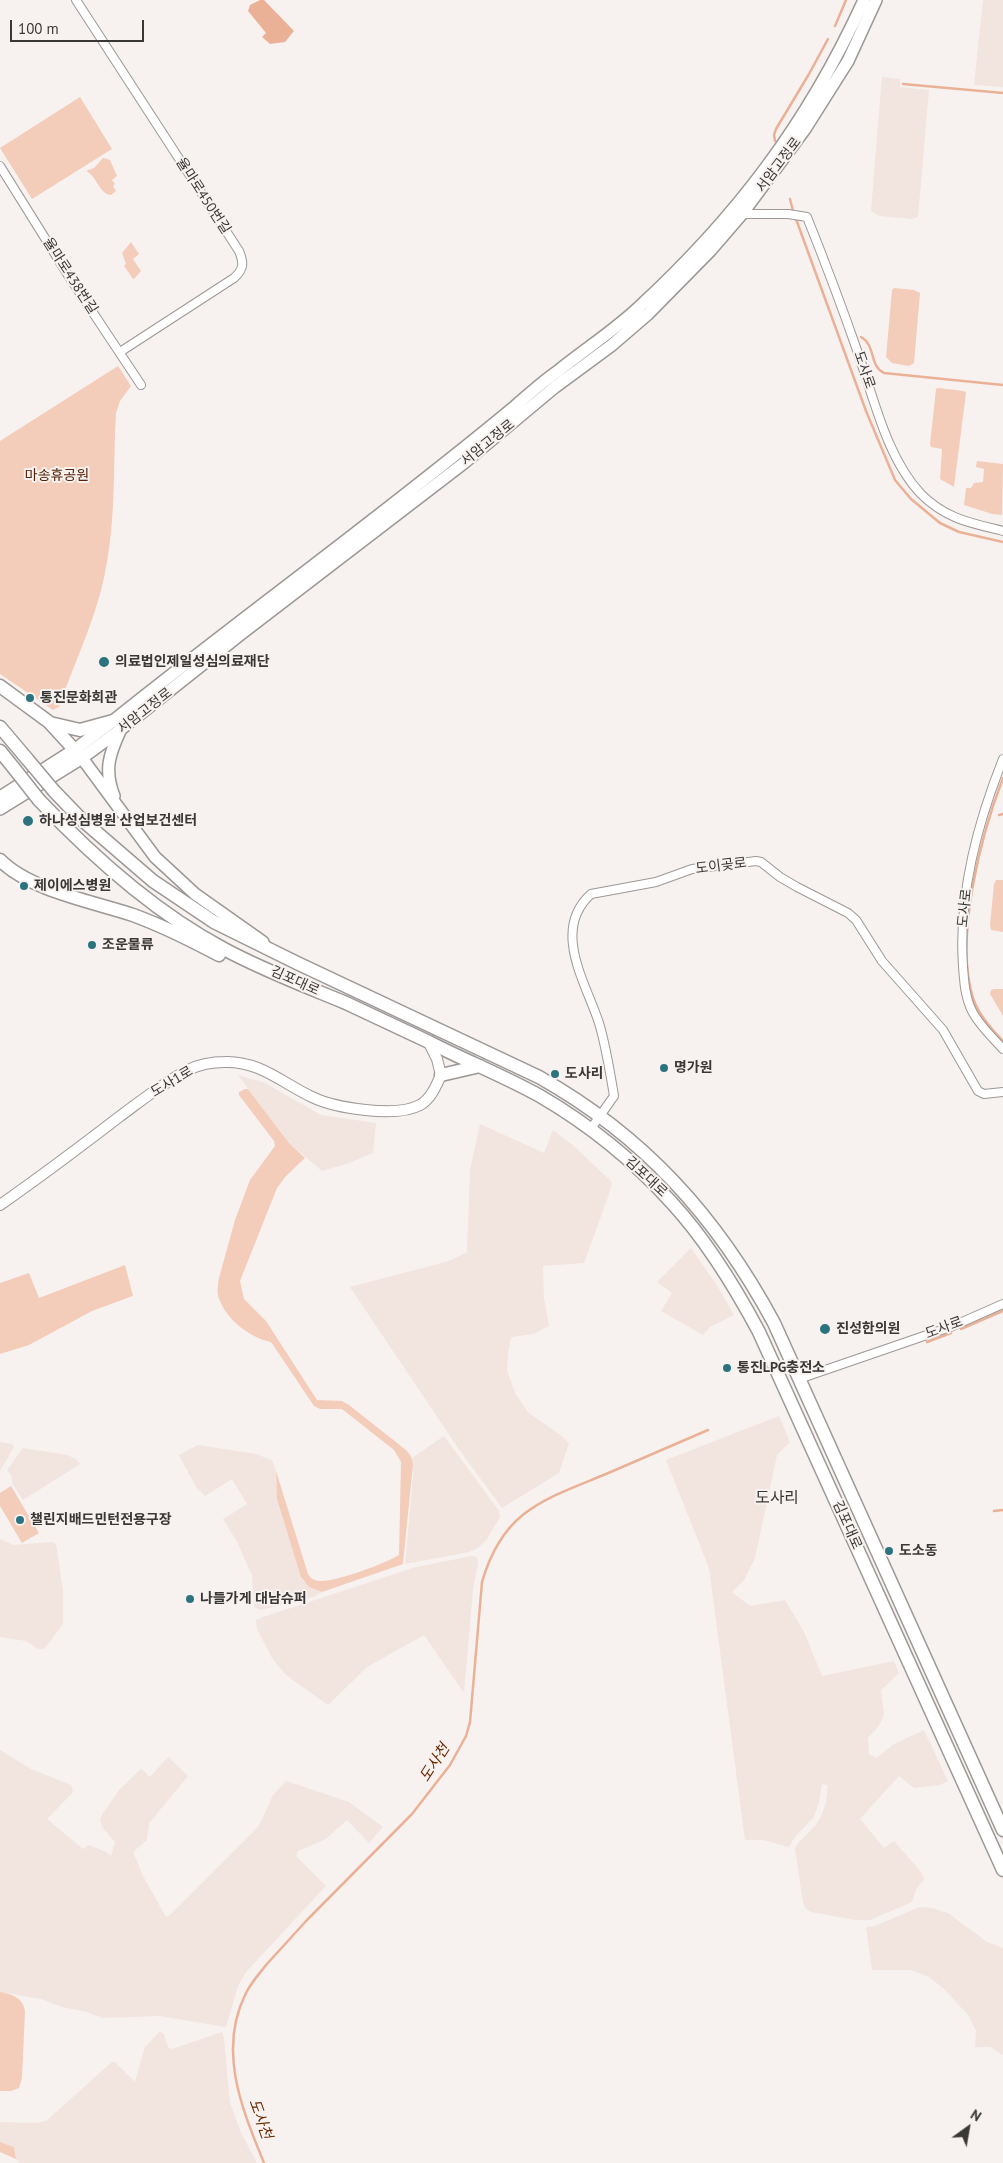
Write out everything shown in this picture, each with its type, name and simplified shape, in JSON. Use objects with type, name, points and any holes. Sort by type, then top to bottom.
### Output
[{"type":"main road","name":"서암고정로","points":[[117,726],[458,453],[556,372],[636,310],[733,212],[772,160],[795,128],[830,70],[864,0]]},
{"type":"main road","name":"서암고정로","points":[[0,809],[6,797],[78,754],[117,726],[464,463],[555,387],[612,345],[677,286],[742,214],[805,129],[848,61],[876,0]]},
{"type":"main road","points":[[0,686],[49,722],[78,754],[155,857],[195,894],[287,959]]},
{"type":"main road","points":[[49,722],[80,730],[117,726],[107,770],[110,787],[118,808]]},
{"type":"main road","name":"김포대로","points":[[0,727],[54,791],[81,819],[153,881],[214,922],[287,959],[539,1076],[600,1115],[662,1168],[711,1223],[762,1301],[1003,1830]]},
{"type":"main road","name":"김포대로","points":[[0,752],[39,800],[73,836],[121,878],[176,920],[224,949],[481,1066],[540,1096],[590,1130],[647,1177],[673,1203],[710,1252],[748,1313],[786,1392],[1003,1870]]},
{"type":"main road","points":[[0,860],[19,875],[36,884],[134,916],[177,934],[230,961],[283,976]]},
{"type":"main road","points":[[441,1075],[481,1066]]},
{"type":"street","name":"율마로450번길","points":[[76,0],[239,251],[243,262],[241,271],[234,278],[120,352]]},
{"type":"street","name":"율마로438번길","points":[[0,166],[68,275],[141,385]]},
{"type":"street","name":"도사로","points":[[742,214],[788,214],[807,217],[876,405],[903,472],[922,495],[948,515],[974,525],[1003,531]]},
{"type":"street","name":"도사로","points":[[1003,759],[973,856],[964,902],[962,931],[963,977],[971,1010],[1003,1049]]},
{"type":"street","name":"도이곶로","points":[[590,1130],[614,1096],[601,1033],[578,969],[572,939],[572,929],[584,900],[591,894],[656,882],[692,869],[756,861],[761,862],[788,882],[848,913],[856,920],[882,961],[943,1030],[978,1091],[984,1094],[1003,1092]]},
{"type":"street","points":[[429,1043],[437,1059],[441,1075]]},
{"type":"street","name":"도사1로","points":[[0,1205],[157,1090],[181,1074],[203,1065],[228,1062],[250,1064],[272,1072],[300,1091],[324,1101],[385,1111],[406,1110],[419,1106],[432,1093],[441,1075]]},
{"type":"street","name":"도사로","points":[[799,1379],[953,1326],[1003,1304]]},
{"type":"shaded area","points":[[264,0],[294,31],[285,42],[270,44],[262,37],[266,33],[248,11],[250,5]]},
{"type":"shaded area","points":[[983,0],[1003,0],[1003,87],[974,85]]},
{"type":"shaded area","points":[[882,77],[900,79],[900,87],[929,90],[918,217],[912,219],[879,216],[871,211]]},
{"type":"shaded area","points":[[238,1075],[265,1083],[321,1115],[376,1123],[373,1153],[322,1171],[289,1143]]},
{"type":"shaded area","points":[[480,1124],[544,1153],[553,1130],[575,1147],[612,1182],[584,1263],[543,1266],[544,1298],[549,1326],[534,1334],[511,1337],[507,1371],[516,1395],[529,1413],[562,1436],[569,1444],[559,1473],[502,1508],[458,1448],[350,1287],[449,1261],[467,1252],[470,1170]]},
{"type":"shaded area","points":[[691,1248],[718,1287],[734,1315],[710,1327],[703,1335],[661,1311],[672,1293],[657,1282]]},
{"type":"shaded area","points":[[779,1416],[790,1442],[777,1455],[755,1558],[744,1580],[732,1592],[750,1606],[785,1600],[804,1632],[822,1676],[894,1661],[899,1673],[881,1690],[884,1715],[879,1726],[868,1738],[869,1754],[876,1758],[894,1744],[924,1730],[948,1781],[940,1785],[914,1788],[899,1776],[860,1819],[884,1848],[894,1841],[921,1872],[924,1879],[916,1890],[912,1902],[870,1920],[855,1920],[811,1912],[806,1909],[803,1903],[795,1848],[821,1817],[826,1802],[828,1785],[822,1784],[814,1817],[795,1837],[789,1847],[763,1840],[745,1840],[709,1568],[666,1460]]},
{"type":"shaded area","points":[[444,1436],[499,1511],[500,1517],[487,1539],[478,1548],[469,1552],[405,1564],[413,1476],[412,1458]]},
{"type":"shaded area","points":[[0,1442],[12,1444],[14,1447],[0,1471]]},
{"type":"shaded area","points":[[198,1445],[256,1454],[272,1460],[276,1471],[277,1499],[303,1581],[313,1589],[322,1592],[313,1597],[261,1610],[254,1607],[252,1575],[237,1542],[223,1519],[247,1504],[232,1479],[205,1496],[196,1487],[179,1455]]},
{"type":"shaded area","points":[[23,1448],[67,1455],[76,1459],[80,1464],[23,1500],[12,1483],[11,1475],[7,1470]]},
{"type":"shaded area","points":[[0,1539],[13,1545],[52,1542],[56,1544],[63,1591],[63,1624],[44,1649],[38,1649],[26,1641],[0,1637]]},
{"type":"shaded area","points":[[472,1556],[477,1557],[478,1563],[473,1590],[464,1693],[424,1635],[367,1667],[328,1705],[286,1675],[272,1658],[257,1629],[256,1620],[263,1617],[416,1567]]},
{"type":"shaded area","points":[[0,1750],[31,1769],[71,1785],[73,1792],[47,1819],[83,1849],[89,1845],[111,1856],[115,1842],[102,1827],[100,1820],[120,1789],[141,1769],[150,1777],[168,1757],[188,1776],[149,1823],[147,1840],[133,1852],[143,1876],[166,1917],[259,1826],[273,1795],[286,1781],[349,1802],[383,1827],[369,1843],[347,1820],[326,1839],[298,1851],[296,1856],[326,1886],[246,1972],[238,1986],[226,2027],[160,2016],[102,2018],[41,1999],[0,1992]]},
{"type":"shaded area","points":[[919,1907],[932,1908],[948,1913],[987,1942],[1003,1948],[1003,2055],[990,2047],[975,2047],[976,2031],[969,2016],[944,1989],[929,1977],[911,1970],[872,1970],[866,1927],[875,1926]]},
{"type":"shaded area","points":[[160,2031],[164,2034],[168,2047],[172,2049],[222,2032],[230,2103],[241,2133],[257,2163],[20,2163],[16,2159],[15,2150],[12,2146],[0,2142],[0,2122],[36,2123],[46,2121],[112,2062],[115,2062],[135,2082],[145,2047]]},
{"type":"green space","points":[[80,97],[112,149],[32,199],[0,148]]},
{"type":"green space","points":[[103,158],[110,160],[117,176],[112,180],[116,191],[111,195],[104,192],[90,173],[86,171],[94,168]]},
{"type":"green space","points":[[131,242],[139,254],[133,259],[141,271],[133,279],[124,266],[126,264],[122,253]]},
{"type":"green space","points":[[894,288],[914,290],[920,293],[914,363],[909,366],[892,363],[886,357],[892,290]]},
{"type":"green space","name":"마송휴공원","points":[[118,366],[131,386],[120,401],[116,413],[113,513],[109,553],[101,590],[84,641],[59,707],[53,710],[0,674],[0,441]]},
{"type":"green space","points":[[936,389],[964,391],[966,393],[954,487],[940,479],[942,449],[931,447],[930,444]]},
{"type":"green space","points":[[977,461],[1003,464],[1002,515],[992,514],[964,505],[966,488],[971,488],[974,483],[983,482],[984,469],[976,467]]},
{"type":"green space","points":[[996,880],[1003,880],[1003,932],[991,930],[990,925]]},
{"type":"green space","points":[[1003,989],[1003,1016],[990,994],[991,990]]},
{"type":"green space","points":[[248,1089],[289,1143],[305,1158],[286,1176],[277,1188],[240,1281],[244,1299],[266,1321],[317,1400],[342,1401],[349,1405],[406,1450],[411,1456],[413,1464],[403,1564],[322,1592],[309,1587],[301,1577],[277,1499],[276,1471],[308,1574],[313,1579],[321,1581],[361,1571],[384,1563],[399,1555],[401,1462],[394,1450],[342,1409],[320,1409],[314,1406],[271,1342],[248,1333],[234,1322],[218,1296],[219,1278],[235,1220],[250,1180],[275,1146],[274,1141],[239,1095],[239,1092]]},
{"type":"green space","points":[[125,1265],[133,1296],[92,1311],[29,1345],[0,1354],[0,1283],[29,1273],[39,1298]]},
{"type":"green space","name":"챌린지배드민턴전용구장","points":[[11,1486],[39,1533],[22,1543],[0,1506],[0,1493]]},
{"type":"green space","points":[[0,1992],[16,1997],[22,2003],[25,2011],[22,2078],[19,2088],[11,2091],[0,2091]]},
{"type":"green space","points":[[0,2142],[14,2147],[16,2159],[0,2152]]},
{"type":"waterway","points":[[835,26],[846,0]]},
{"type":"waterway","points":[[775,141],[776,129],[828,39]]},
{"type":"waterway","points":[[903,84],[1003,93]]},
{"type":"waterway","points":[[790,199],[793,211]]},
{"type":"waterway","points":[[796,219],[866,411],[895,480],[911,499],[940,523],[959,532],[1003,542]]},
{"type":"waterway","points":[[861,337],[869,345],[876,366],[884,373],[1003,385]]},
{"type":"waterway","points":[[1003,778],[986,828],[979,857],[968,917],[967,946],[968,974],[975,1004],[985,1021],[1003,1041]]},
{"type":"waterway","points":[[999,815],[1003,814]]},
{"type":"waterway","points":[[961,1329],[1003,1311]]},
{"type":"waterway","points":[[927,1342],[951,1333]]},
{"type":"waterway","name":"도사천","points":[[264,2163],[248,2122],[236,2079],[233,2058],[233,2036],[238,2014],[248,1989],[266,1965],[307,1920],[412,1814],[450,1765],[466,1736],[470,1722],[482,1582],[501,1538],[528,1511],[545,1501],[708,1430]]},
{"type":"waterway","points":[[994,1511],[1003,1510]]},
{"type":"place","name":"의료법인제일성심의료재단","points":[[104,662]]},
{"type":"place","name":"통진문화회관","points":[[30,698]]},
{"type":"place","name":"하나성심병원 산업보건센터","points":[[28,821]]},
{"type":"place","name":"제이에스병원","points":[[24,886]]},
{"type":"place","name":"조운물류","points":[[92,945]]},
{"type":"place","name":"명가원","points":[[664,1068]]},
{"type":"place","name":"도사리","points":[[555,1074]]},
{"type":"place","name":"진성한의원","points":[[825,1329]]},
{"type":"place","name":"통진LPG충전소","points":[[727,1368]]},
{"type":"place","name":"챌린지배드민턴전용구장","points":[[20,1520]]},
{"type":"place","name":"도소동","points":[[889,1551]]},
{"type":"place","name":"나들가게 대남슈퍼","points":[[190,1599]]},
{"type":"district","name":"도사리","points":[[777,1498]]}]
